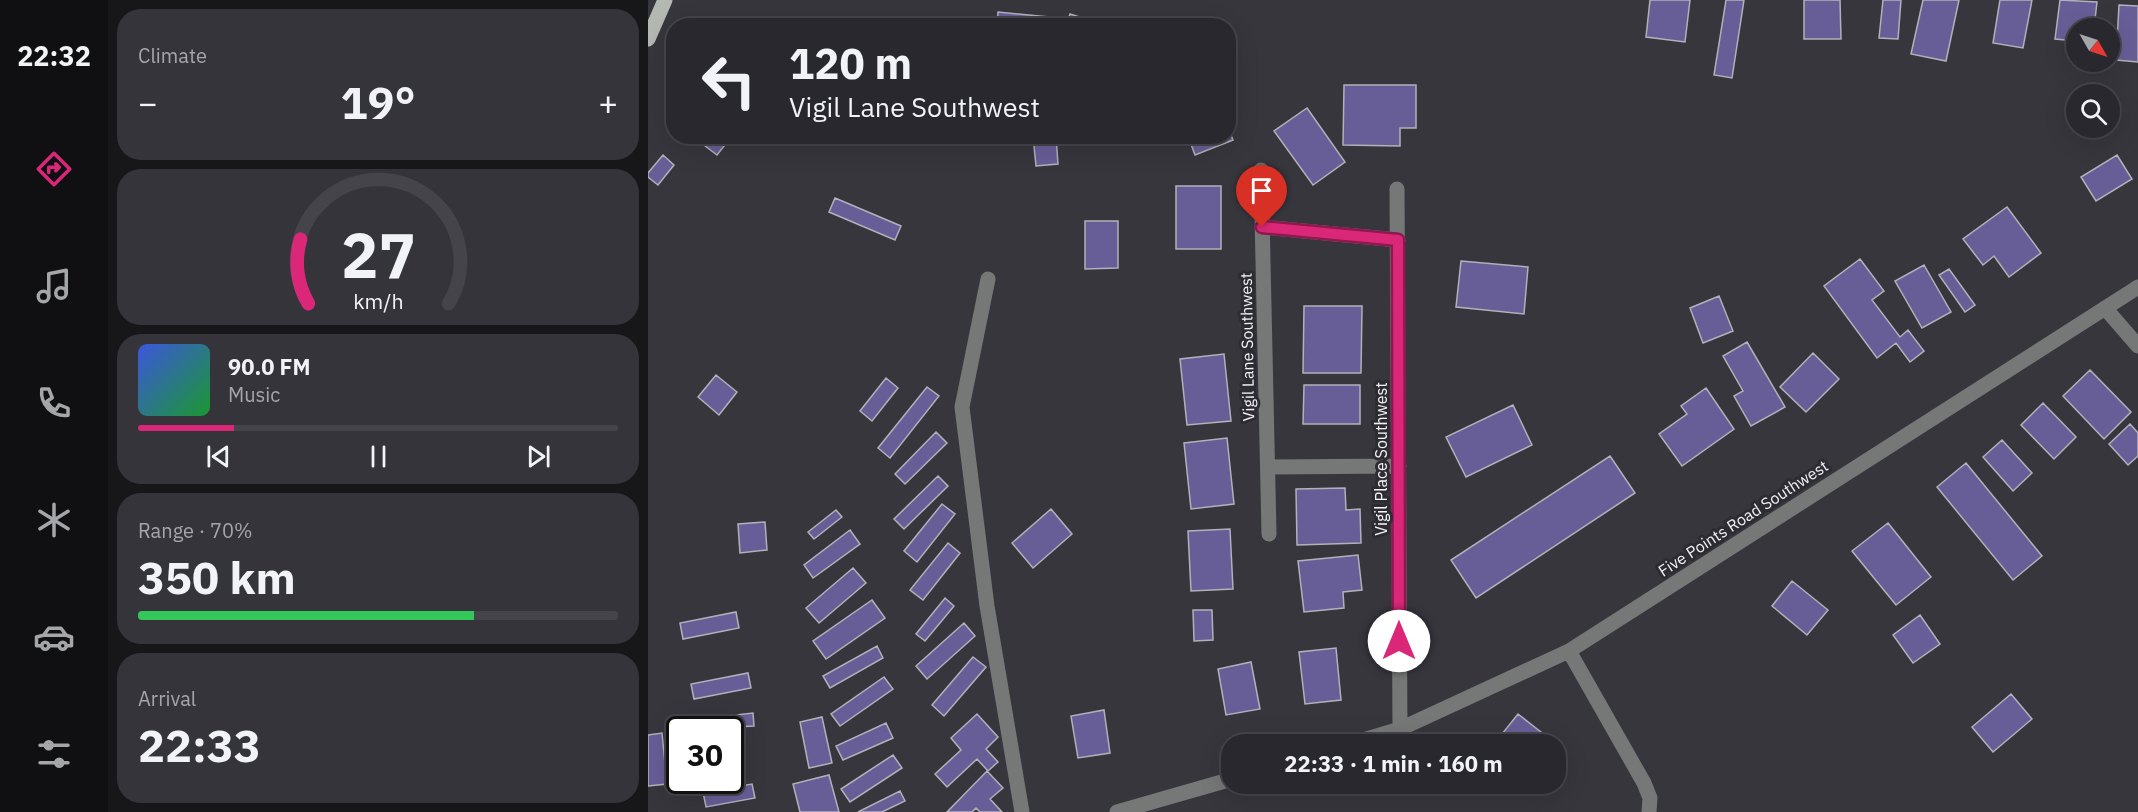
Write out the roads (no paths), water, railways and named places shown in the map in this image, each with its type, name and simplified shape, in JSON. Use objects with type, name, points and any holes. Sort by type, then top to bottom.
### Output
[{"type":"main road","points":[[648,39],[665,0]]},
{"type":"street","name":"Vigil Lane Southwest","points":[[1261,170],[1269,534]]},
{"type":"street","name":"Vigil Place Southwest","points":[[1397,189],[1400,729]]},
{"type":"street","points":[[1262,227],[1398,240]]},
{"type":"street","points":[[988,279],[962,407],[987,606],[1022,812]]},
{"type":"street","name":"Five Points Road Southwest","points":[[1383,734],[1400,729],[1569,651],[2138,287]]},
{"type":"street","points":[[2105,308],[2138,346]]},
{"type":"street","points":[[1268,467],[1399,466]]},
{"type":"street","points":[[1569,651],[1644,783],[1650,798],[1649,812]]},
{"type":"street","points":[[1117,812],[1221,781]]}]
